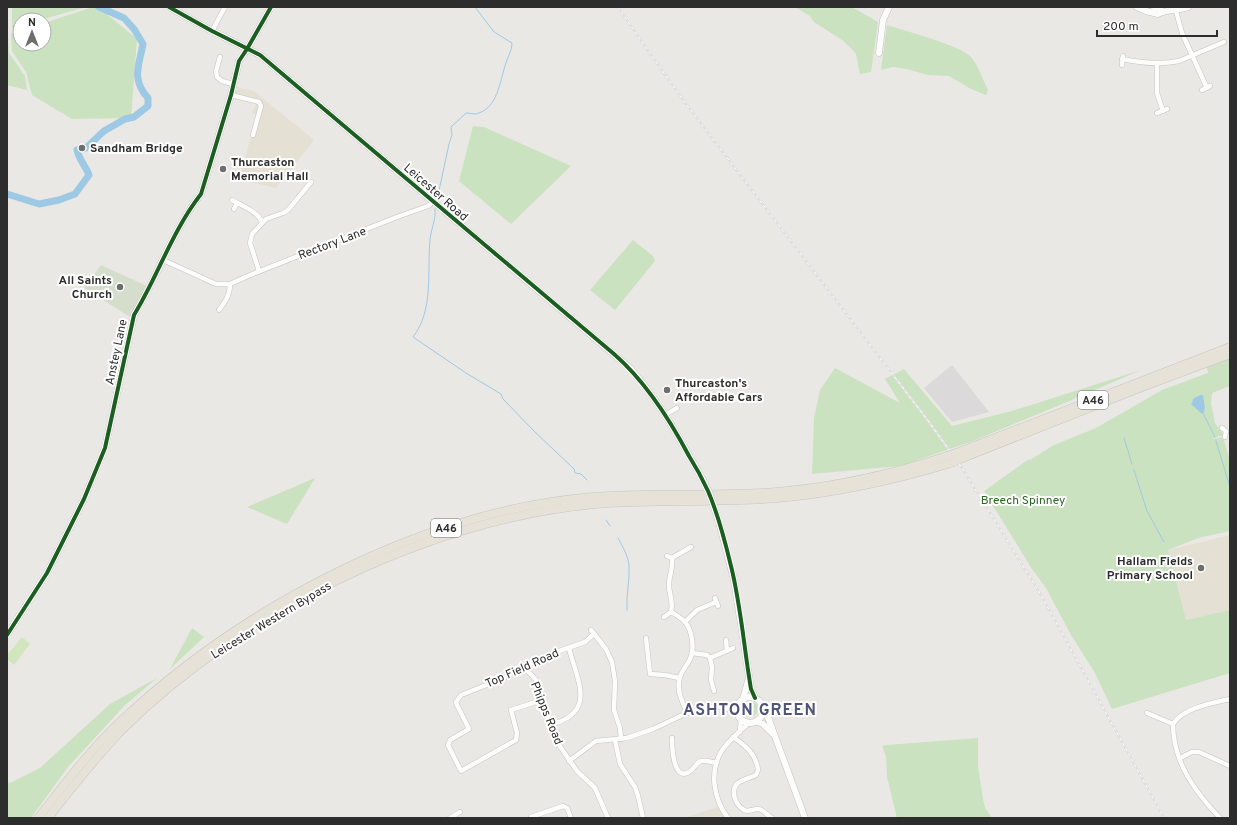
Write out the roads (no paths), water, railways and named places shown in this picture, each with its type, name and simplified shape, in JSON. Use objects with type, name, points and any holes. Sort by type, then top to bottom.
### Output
[{"type":"highway","name":"A46","points":[[949,460],[1230,347]]},
{"type":"highway","name":"A46","points":[[958,456],[1230,354]]},
{"type":"highway","name":"Leicester Western Bypass","points":[[38,818],[83,761],[120,722],[196,658],[247,624],[300,592],[349,567],[400,545],[469,521],[557,501],[613,496],[726,494],[790,490],[828,486],[949,460]]},
{"type":"highway","name":"Leicester Western Bypass","points":[[48,818],[92,763],[124,728],[154,701],[205,660],[254,627],[299,600],[364,568],[413,547],[470,528],[542,512],[595,504],[624,502],[680,500],[719,501],[790,497],[871,484],[921,472],[949,460]]},
{"type":"street","name":"Leicester Road","points":[[169,7],[260,55],[630,368],[649,391],[683,442],[709,492],[720,526],[734,580],[749,676],[752,692],[755,698]]},
{"type":"street","points":[[212,31],[225,7]]},
{"type":"street","name":"Anstey Lane","points":[[7,635],[47,574],[84,499],[105,448],[134,315],[145,297],[178,228],[201,194],[231,95],[239,61],[271,7]]},
{"type":"street","points":[[879,53],[883,20],[889,7]]},
{"type":"street","points":[[1137,7],[1158,14],[1162,11],[1188,7]]},
{"type":"street","points":[[1154,7],[1162,11]]},
{"type":"street","points":[[1176,10],[1180,28],[1206,88]]},
{"type":"street","points":[[1122,60],[1171,63],[1224,42]]},
{"type":"street","points":[[220,57],[216,71],[217,77],[222,81],[233,84]]},
{"type":"street","points":[[1157,63],[1157,93],[1165,110],[1157,113]]},
{"type":"street","points":[[231,95],[259,102],[261,106],[254,135]]},
{"type":"street","points":[[260,271],[251,248],[250,239],[252,234],[262,222],[288,210],[312,181]]},
{"type":"street","points":[[232,200],[255,213],[260,217],[262,222]]},
{"type":"street","name":"Rectory Lane","points":[[230,284],[428,206],[433,202]]},
{"type":"street","points":[[234,209],[237,203]]},
{"type":"street","points":[[163,260],[216,284],[230,284],[230,290],[226,302],[219,310]]},
{"type":"street","points":[[666,417],[677,408]]},
{"type":"street","points":[[1225,436],[1226,429]]},
{"type":"street","points":[[664,616],[671,612],[673,601],[669,584],[673,567],[670,557],[691,547]]},
{"type":"street","points":[[685,622],[697,610],[717,602]]},
{"type":"street","points":[[671,612],[685,622],[692,637],[692,653],[679,678],[680,695],[687,713]]},
{"type":"street","name":"Top Field Road","points":[[542,700],[511,710],[517,733],[516,740],[461,771],[448,745],[450,740],[469,729],[456,702],[459,697],[504,678],[539,658],[585,642],[593,632],[606,648],[612,662],[615,681],[614,710],[620,728],[621,739]]},
{"type":"street","points":[[646,638],[650,654],[650,677],[665,675],[679,678]]},
{"type":"street","points":[[726,640],[728,651]]},
{"type":"street","points":[[550,725],[566,718],[573,713],[580,704],[578,678],[569,648]]},
{"type":"street","points":[[710,658],[733,648]]},
{"type":"street","points":[[692,653],[707,655],[710,658],[712,667],[711,680],[714,692]]},
{"type":"street","name":"Phipps Road","points":[[524,667],[536,680],[553,733],[569,761],[580,775],[595,788],[608,818]]},
{"type":"street","points":[[740,732],[740,717],[737,710],[749,676]]},
{"type":"street","points":[[569,761],[596,741],[621,739],[653,729],[687,713],[723,706],[750,697],[755,698],[760,701],[769,720],[805,818]]},
{"type":"street","points":[[1220,818],[1194,789],[1175,745],[1173,724],[1176,718],[1183,713],[1209,704],[1230,699]]},
{"type":"street","points":[[723,706],[749,723]]},
{"type":"street","points":[[728,818],[721,806],[716,792],[714,780],[716,763],[722,751],[733,737],[749,723],[756,721],[762,714],[763,707]]},
{"type":"street","points":[[1146,713],[1173,724]]},
{"type":"street","points":[[756,721],[763,724],[774,735]]},
{"type":"street","points":[[733,737],[750,750],[760,772],[756,776],[739,782],[736,785],[734,795],[738,805],[747,811],[757,807],[772,818]]},
{"type":"street","points":[[672,738],[670,754],[677,770],[682,773],[690,772],[700,761],[716,763]]},
{"type":"street","points":[[615,740],[620,764],[635,787],[640,801],[643,818]]},
{"type":"street","points":[[1180,758],[1192,752],[1199,752],[1230,766]]},
{"type":"street","points":[[530,817],[563,806],[567,808],[572,818]]},
{"type":"street","points":[[450,818],[460,812]]},
{"type":"street","points":[[1211,818],[1216,814]]},
{"type":"water","points":[[1203,395],[1205,408],[1202,414],[1191,404],[1193,399]]},
{"type":"waterway","points":[[7,194],[39,204],[59,200],[75,194],[89,175],[79,157],[77,150],[86,148],[104,131],[125,119],[134,117],[148,106],[148,98],[139,85],[138,78],[138,66],[143,44],[134,29],[124,18],[99,7]]},
{"type":"waterway","points":[[437,200],[452,135],[451,127],[466,113],[477,114],[485,110],[494,100],[512,46],[512,43],[494,32],[475,7]]},
{"type":"waterway","points":[[435,209],[435,217],[430,240],[427,303],[420,326],[413,337],[466,373],[501,394],[503,399],[534,431],[574,469],[575,473],[581,474],[587,480]]},
{"type":"waterway","points":[[1203,413],[1215,437]]},
{"type":"waterway","points":[[1124,438],[1132,464]]},
{"type":"waterway","points":[[1216,441],[1230,487]]},
{"type":"waterway","points":[[1134,470],[1147,511],[1164,542]]},
{"type":"waterway","points":[[606,520],[610,526]]},
{"type":"waterway","points":[[618,538],[626,554],[629,565],[627,610]]},
{"type":"railway","points":[[618,7],[686,104],[929,422],[962,468],[1041,595],[1164,818]]},
{"type":"place","name":"Sandham Bridge","points":[[82,148]]},
{"type":"place","name":"Thurcaston Memorial Hall","points":[[223,169]]},
{"type":"place","name":"All Saints Church","points":[[120,287]]},
{"type":"place","name":"Thurcaston's Affordable Cars","points":[[667,390]]},
{"type":"place","name":"Hallam Fields Primary School","points":[[1201,568]]},
{"type":"district","name":"ASHTON GREEN","points":[[750,709]]},
{"type":"park label","name":"Breech Spinney","points":[[1023,500]]}]
